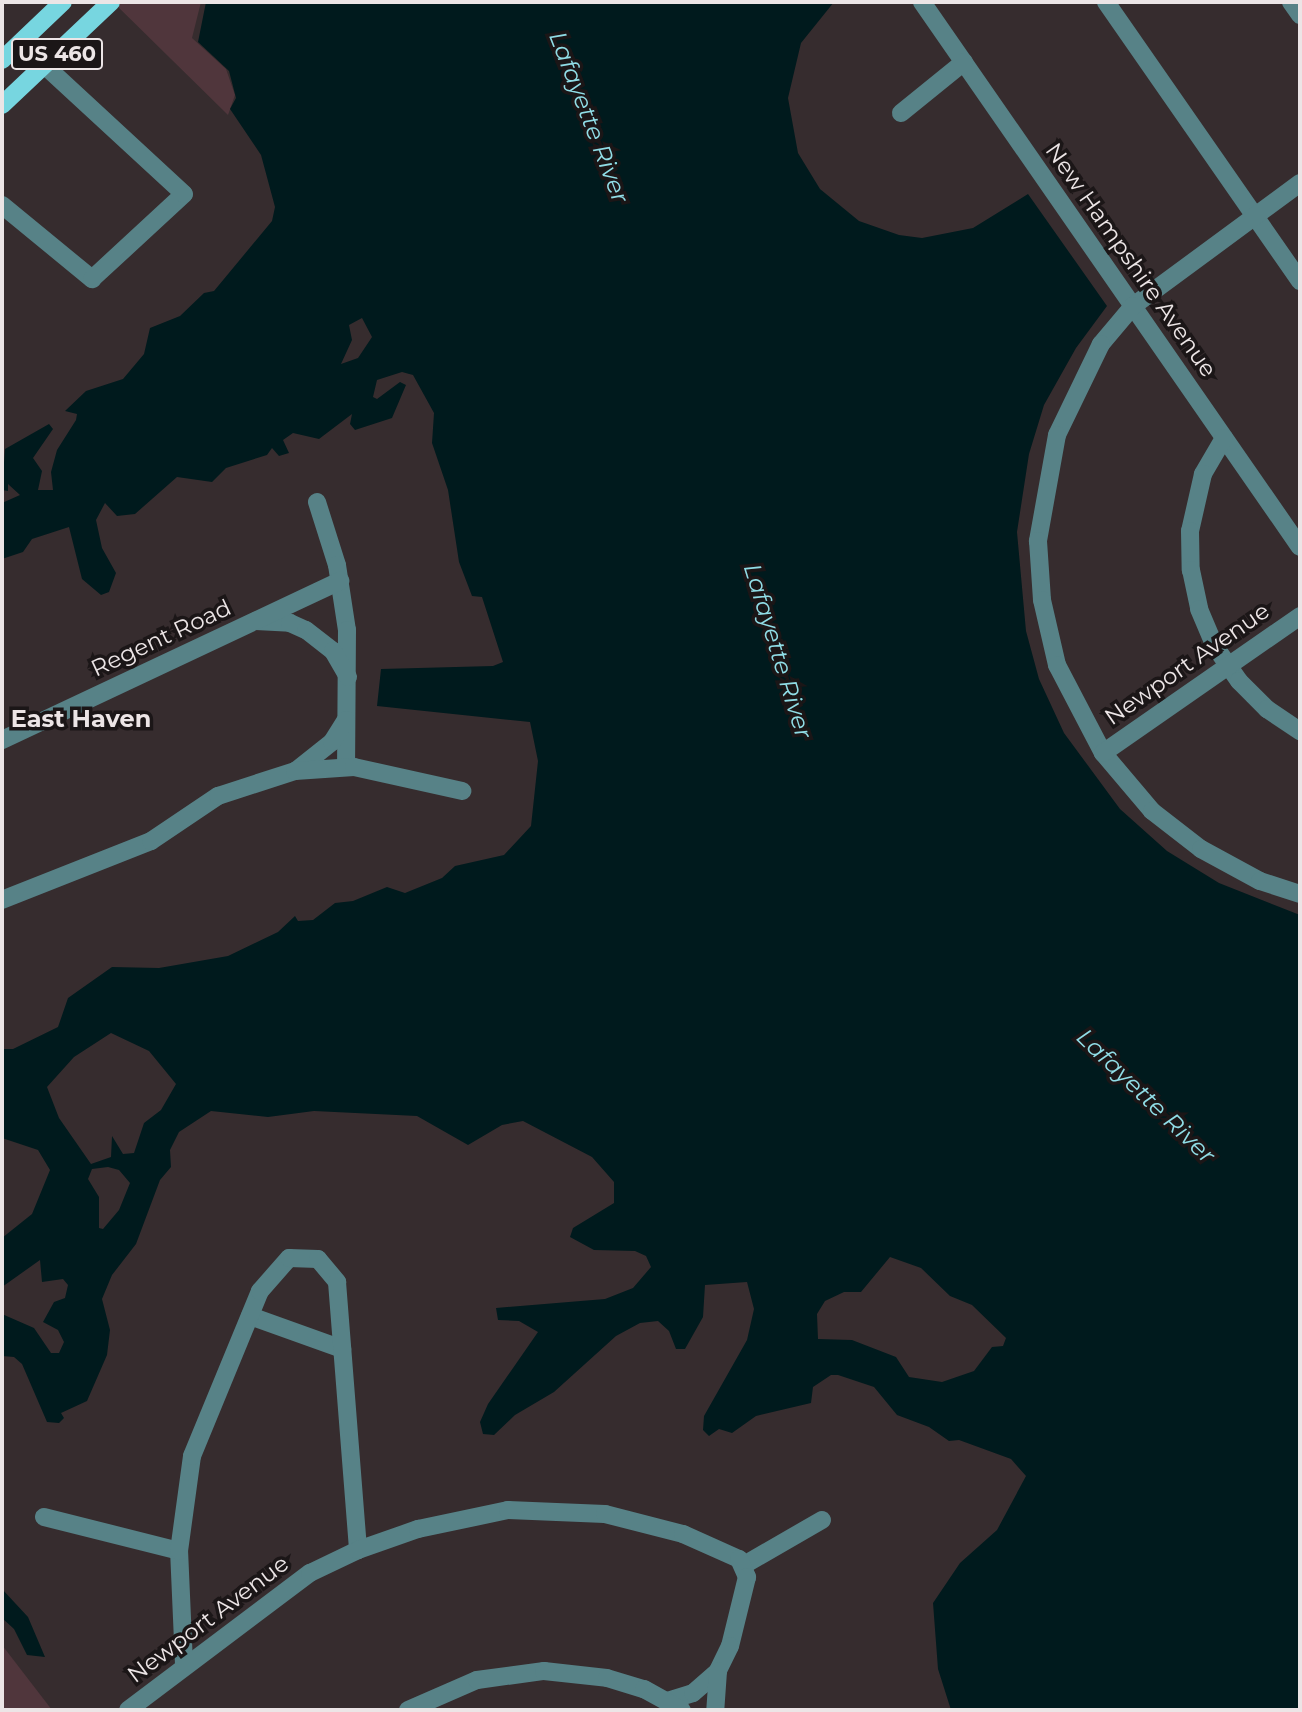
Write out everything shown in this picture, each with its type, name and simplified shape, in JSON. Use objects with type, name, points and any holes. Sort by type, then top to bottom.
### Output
[{"type":"main road","name":"US 460","points":[[2,60],[63,2]]},
{"type":"main road","name":"US 460","points":[[2,106],[111,2]]},
{"type":"street","name":"New Hampshire Avenue","points":[[922,2],[1300,547]]},
{"type":"street","points":[[1106,2],[1300,281]]},
{"type":"street","points":[[1291,2],[1300,15]]},
{"type":"street","points":[[901,113],[964,62]]},
{"type":"street","points":[[2,205],[88,277],[97,278],[184,194],[44,65]]},
{"type":"street","points":[[1300,183],[1133,306],[1101,344],[1068,405],[1048,467],[1039,529],[1042,600],[1051,644],[1070,696],[1103,753],[1152,811],[1200,849],[1260,881],[1300,894]]},
{"type":"street","points":[[1224,438],[1197,493],[1190,551],[1199,609],[1227,666],[1267,709],[1300,730]]},
{"type":"street","points":[[317,502],[340,581],[349,680],[346,767]]},
{"type":"street","name":"Regent Road","points":[[2,740],[340,581]]},
{"type":"street","name":"Newport Avenue","points":[[1103,753],[1300,615]]},
{"type":"street","points":[[255,621],[276,621],[306,630],[333,651],[349,680]]},
{"type":"street","points":[[295,771],[332,742],[347,718]]},
{"type":"street","points":[[2,900],[152,841],[218,796],[295,771],[346,767],[462,791]]},
{"type":"street","points":[[184,1664],[179,1551],[192,1456],[267,1280],[289,1258],[318,1259],[337,1282],[358,1550]]},
{"type":"street","points":[[250,1316],[342,1349]]},
{"type":"street","name":"Newport Avenue","points":[[128,1710],[184,1664],[282,1591],[358,1550],[475,1515],[541,1510],[605,1514],[661,1528],[728,1552],[744,1565]]},
{"type":"street","points":[[44,1517],[179,1551]]},
{"type":"street","points":[[715,1710],[718,1671],[730,1646],[747,1577],[744,1565],[822,1520]]},
{"type":"street","points":[[408,1710],[454,1688],[519,1671],[584,1673],[644,1689],[675,1706],[718,1671]]},
{"type":"shaded area","points":[[113,2],[201,2],[192,38],[226,69],[235,95],[228,115]]},
{"type":"shaded area","points":[[2,1645],[52,1710],[2,1710]]},
{"type":"water","name":"Lafayette River","points":[[206,2],[834,2],[801,43],[788,98],[798,153],[820,189],[859,221],[899,235],[922,238],[973,228],[1028,194],[1107,306],[1076,348],[1044,405],[1029,454],[1017,532],[1026,631],[1039,679],[1064,733],[1120,809],[1167,851],[1219,883],[1300,915],[1300,1710],[951,1710],[938,1669],[933,1603],[960,1563],[997,1530],[1026,1476],[1011,1459],[959,1440],[949,1441],[929,1427],[897,1415],[874,1387],[838,1375],[831,1375],[813,1387],[811,1403],[756,1416],[732,1433],[719,1429],[709,1436],[703,1430],[704,1416],[747,1340],[754,1309],[747,1282],[705,1285],[703,1317],[685,1349],[676,1349],[669,1331],[658,1321],[640,1323],[616,1336],[554,1392],[515,1415],[494,1435],[483,1434],[480,1422],[488,1404],[538,1332],[519,1321],[498,1320],[496,1308],[605,1299],[633,1288],[651,1267],[646,1256],[635,1251],[594,1250],[570,1237],[573,1228],[614,1203],[614,1182],[592,1157],[523,1121],[502,1125],[468,1145],[417,1116],[314,1111],[268,1117],[211,1111],[179,1132],[170,1150],[171,1167],[160,1180],[136,1244],[112,1275],[102,1299],[110,1330],[107,1355],[87,1401],[61,1413],[64,1418],[59,1423],[47,1422],[22,1364],[14,1357],[2,1356],[2,1314],[34,1328],[51,1353],[59,1353],[64,1342],[58,1330],[43,1322],[54,1302],[65,1298],[68,1285],[63,1279],[42,1282],[40,1260],[2,1287],[2,1238],[32,1214],[50,1170],[38,1150],[2,1138],[2,1049],[13,1049],[58,1027],[68,998],[112,967],[159,968],[228,956],[278,932],[295,916],[298,921],[313,920],[335,903],[353,901],[387,887],[405,893],[442,878],[455,866],[504,855],[531,826],[538,761],[530,722],[377,706],[381,669],[493,666],[503,662],[482,597],[472,596],[459,562],[448,490],[432,443],[434,413],[413,375],[402,372],[377,380],[373,397],[377,399],[400,382],[406,385],[392,418],[355,430],[350,424],[352,414],[319,439],[293,433],[283,440],[289,453],[279,456],[272,448],[267,455],[226,468],[212,482],[177,477],[135,514],[117,516],[105,503],[96,520],[102,548],[116,573],[109,592],[101,595],[82,579],[69,527],[32,539],[23,552],[2,559],[2,503],[20,495],[8,484],[8,491],[2,490],[5,449],[49,424],[53,429],[33,458],[42,471],[38,490],[53,490],[51,472],[57,450],[77,414],[65,411],[86,391],[123,379],[144,354],[150,328],[180,316],[204,293],[214,291],[272,221],[275,207],[261,155],[230,109],[236,98],[229,71],[198,42]],"holes":[[[362,318],[372,337],[358,358],[341,364],[352,340],[349,325]],[[111,1033],[149,1051],[176,1084],[161,1110],[144,1123],[134,1153],[123,1154],[112,1136],[111,1157],[91,1164],[59,1118],[47,1087],[74,1057]],[[108,1167],[119,1170],[130,1183],[119,1210],[103,1229],[99,1228],[99,1197],[88,1179],[92,1169]],[[890,1257],[921,1268],[950,1296],[972,1305],[1006,1338],[1003,1346],[992,1347],[974,1371],[942,1382],[909,1377],[896,1357],[852,1340],[818,1339],[817,1314],[825,1301],[844,1292],[861,1292]]]},
{"type":"water","points":[[2,1589],[28,1617],[45,1657],[27,1655],[14,1629],[2,1618]]},
{"type":"district","name":"East Haven","points":[[81,719]]}]
